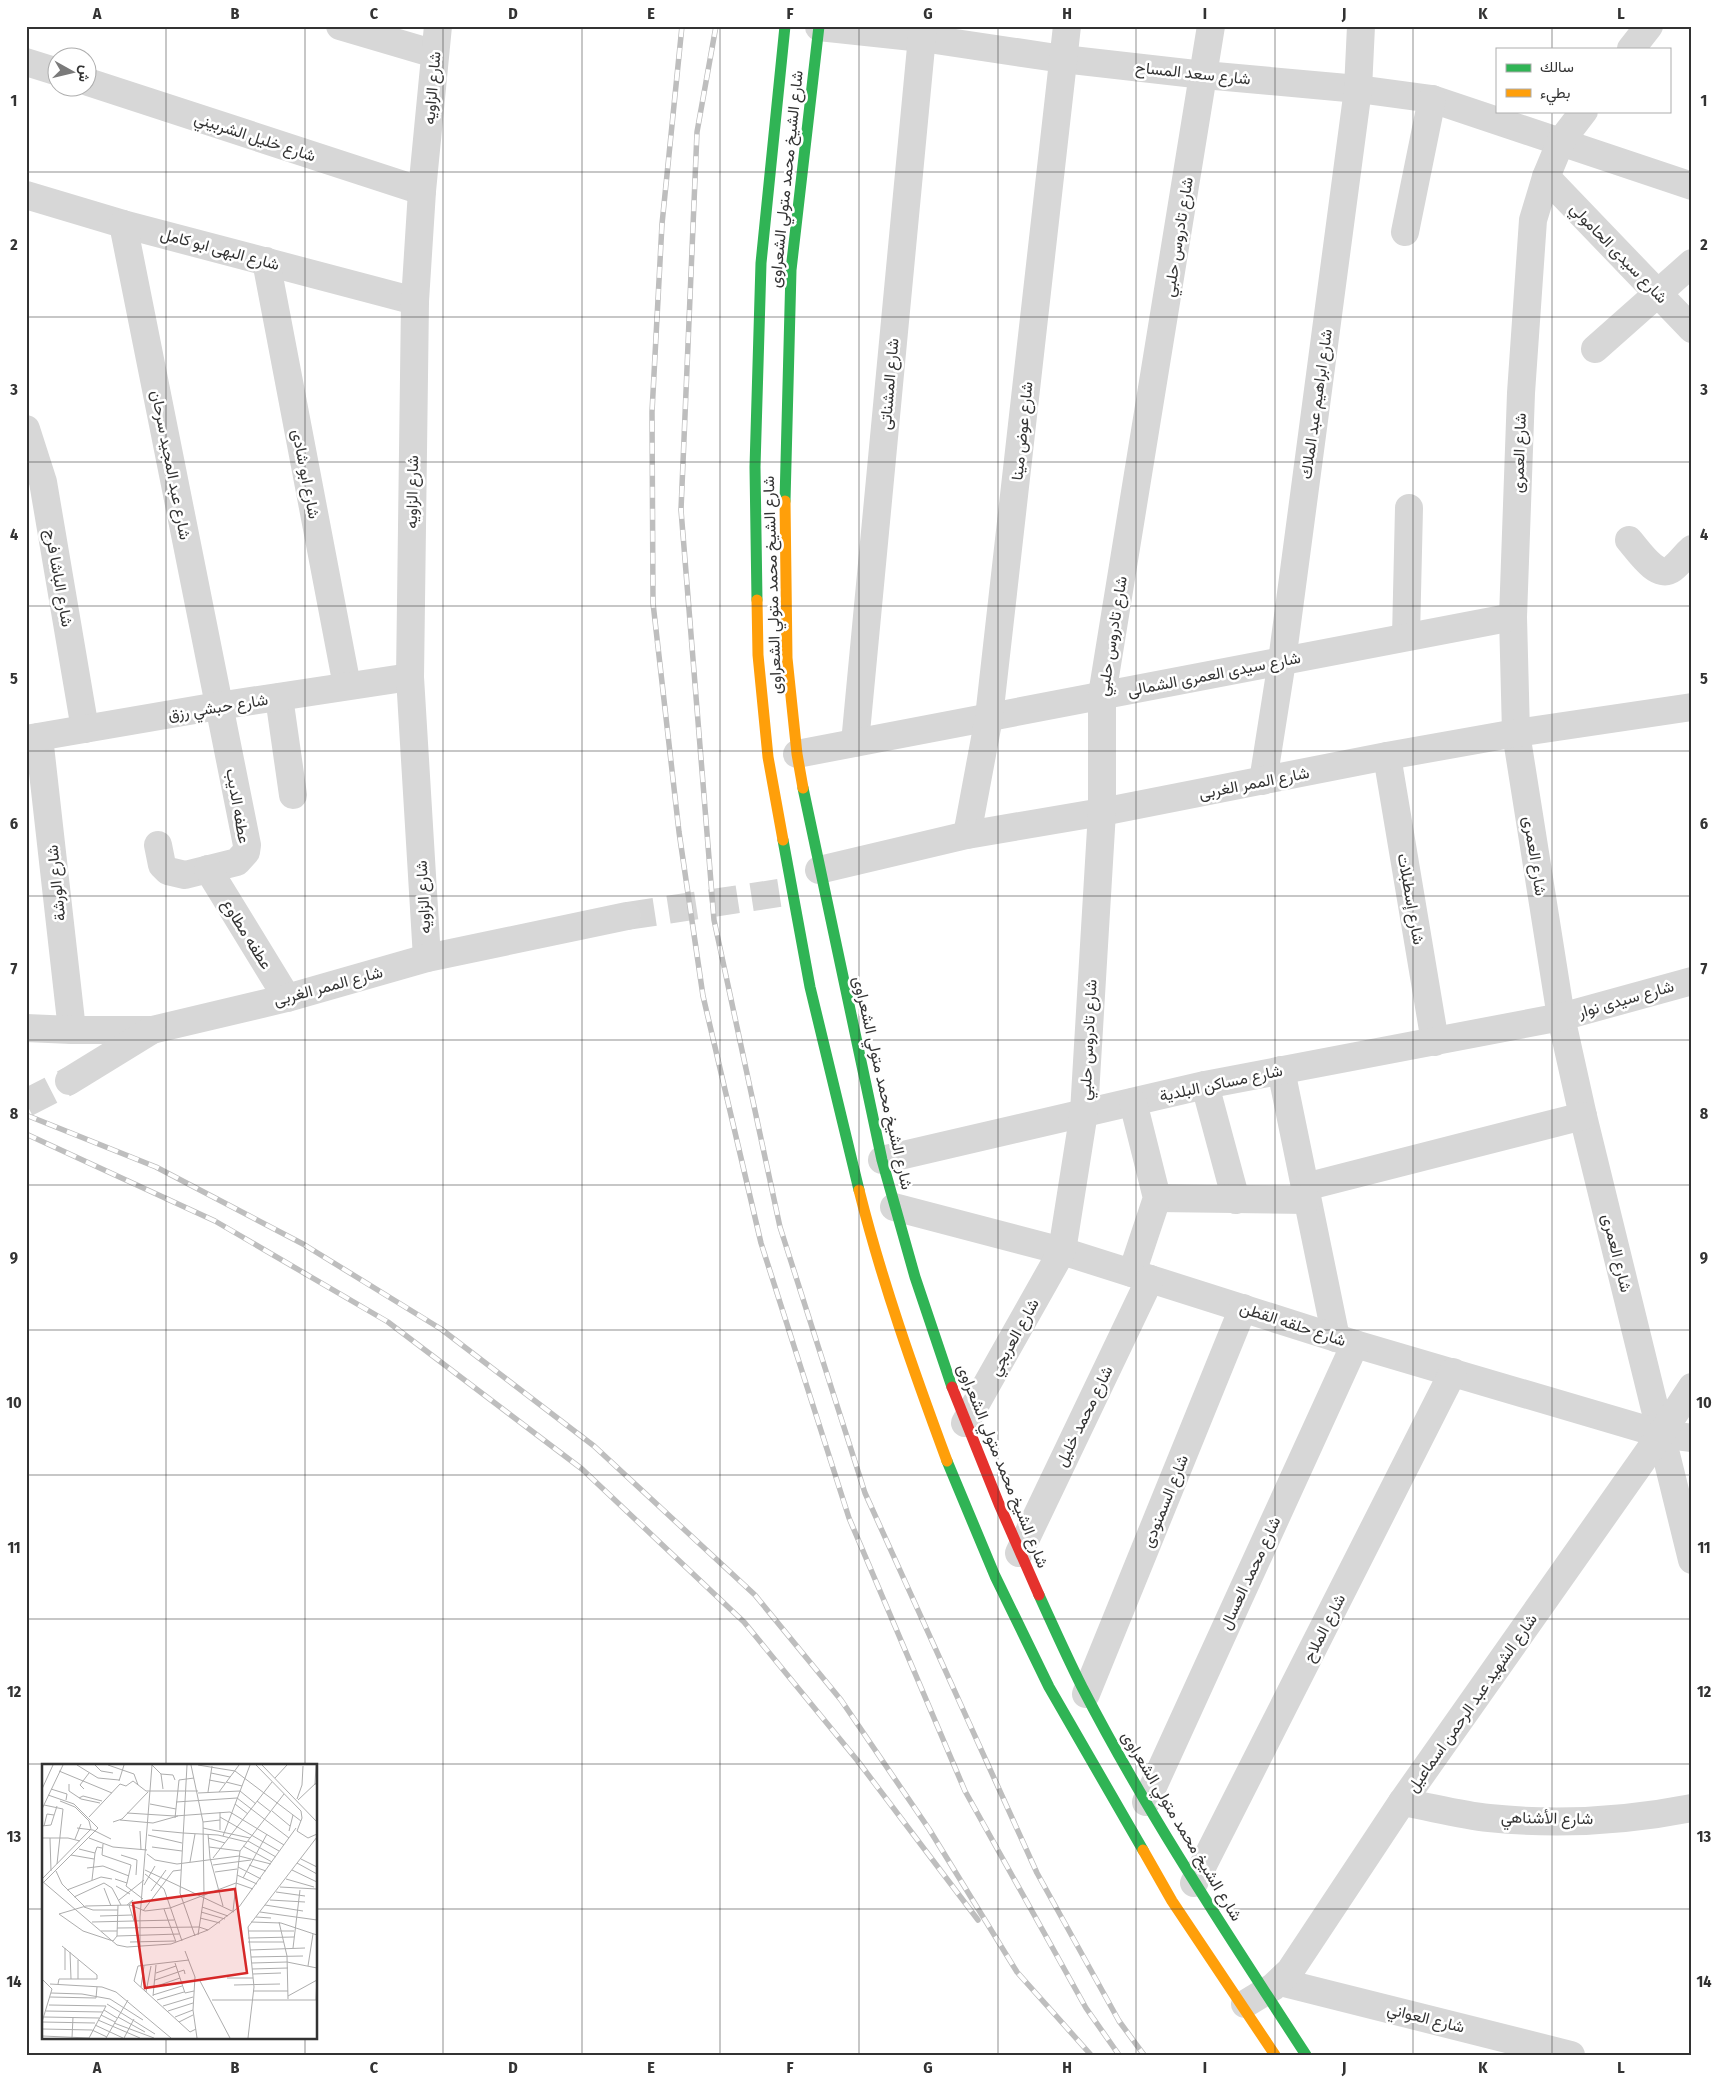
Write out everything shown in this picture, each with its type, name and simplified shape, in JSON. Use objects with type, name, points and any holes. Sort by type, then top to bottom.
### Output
[{"type":"street","points":[[340,26],[435,54]]},
{"type":"street","name":"شارع الزاويه","points":[[427,958],[410,677],[415,301],[422,191],[438,26]]},
{"type":"street","name":"شارع الشيخ محمد متولي الشعراوى","points":[[785,26],[761,264],[755,467],[758,655],[768,757],[814,1005],[868,1227],[904,1346],[947,1462],[995,1576],[1049,1687],[1110,1795],[1172,1901],[1275,2055]]},
{"type":"street","name":"شارع عوض مينا","points":[[967,835],[990,717],[1067,26]]},
{"type":"street","name":"شارع تادروس حلبي","points":[[1062,1251],[1084,1112],[1102,812],[1102,695],[1211,26]]},
{"type":"street","name":"شارع ابراهيم عبد الملاك","points":[[1263,781],[1282,661],[1358,89],[1362,26]]},
{"type":"street","points":[[1633,48],[1649,26]]},
{"type":"street","name":"شارع الشيخ محمد متولي الشعراوى","points":[[819,27],[791,270],[785,460],[787,658],[797,754],[805,803],[882,1160],[894,1207],[928,1316],[965,1423],[1018,1553],[1086,1694],[1146,1802],[1194,1883],[1273,1987],[1306,2055]]},
{"type":"street","name":"شارع سعد المساح","points":[[819,27],[922,32],[1063,59],[1204,75],[1358,89],[1432,99],[1692,186]]},
{"type":"street","name":"شارع المشناتى","points":[[855,743],[922,32]]},
{"type":"street","points":[[26,62],[48,69]]},
{"type":"street","name":"شارع خليل الشربيني","points":[[98,85],[422,191]]},
{"type":"street","points":[[1405,232],[1432,99]]},
{"type":"street","name":"شارع العمرى","points":[[1583,112],[1561,142],[1546,177],[1533,220],[1521,393],[1514,617],[1516,733],[1561,1017],[1583,1116],[1692,1560]]},
{"type":"street","name":"شارع سيدى الحامولي","points":[[1546,177],[1692,329]]},
{"type":"street","name":"شارع البهى ابو كامل","points":[[26,195],[123,224],[415,301]]},
{"type":"street","name":"شارع عبد المجيد سرحان","points":[[123,224],[218,706]]},
{"type":"street","name":"شارع ابو شادى","points":[[266,261],[346,686]]},
{"type":"street","points":[[1595,349],[1692,263]]},
{"type":"street","name":"شارع الباشا فرج","points":[[26,430],[43,482],[84,729]]},
{"type":"street","points":[[1406,637],[1410,508]]},
{"type":"street","points":[[1629,540],[1653,567],[1662,572],[1671,570],[1692,549]]},
{"type":"street","name":"شارع سيدى العمرى الشمالى","points":[[797,754],[1514,617]]},
{"type":"street","name":"شارع حبشي رزق","points":[[33,738],[218,706],[410,677]]},
{"type":"street","points":[[278,697],[293,794]]},
{"type":"street","name":"عطفه الديب","points":[[158,845],[162,865],[168,871],[184,875],[237,862],[246,852],[218,706]]},
{"type":"street","name":"شارع الممر الغربى","points":[[820,870],[967,835],[1102,812],[1387,756],[1516,733],[1692,707]]},
{"type":"street","name":"شارع الورشة","points":[[33,738],[72,1030]]},
{"type":"street","name":"شارع إسطبلات","points":[[1387,756],[1435,1042]]},
{"type":"street","name":"عطفه مطاوع","points":[[208,870],[287,998]]},
{"type":"street","name":"شارع الممر الغربى","points":[[26,1028],[152,1030],[287,998],[427,958],[627,916]]},
{"type":"street","name":"شارع سيدى نوار","points":[[1561,1017],[1692,981]]},
{"type":"street","name":"شارع مساكن البلدية","points":[[882,1160],[1206,1085],[1561,1017]]},
{"type":"street","points":[[69,1081],[152,1030]]},
{"type":"street","points":[[1281,1070],[1306,1194],[1345,1341]]},
{"type":"street","points":[[1206,1085],[1236,1200]]},
{"type":"street","points":[[1133,1102],[1157,1198],[1236,1200],[1306,1194],[1583,1116]]},
{"type":"street","name":"شارع محمد خليل","points":[[1018,1553],[1141,1276],[1157,1198]]},
{"type":"street","name":"شارع حلقه القطن","points":[[894,1207],[1062,1251],[1345,1341],[1661,1434],[1692,1438]]},
{"type":"street","name":"شارع العربجي","points":[[965,1423],[1062,1251]]},
{"type":"street","name":"شارع السمنودى","points":[[1086,1694],[1243,1308]]},
{"type":"street","name":"شارع محمد العسال","points":[[1146,1802],[1345,1341]]},
{"type":"street","name":"شارع الملاح","points":[[1194,1883],[1453,1372]]},
{"type":"street","name":"شارع الشهيد عبد الرحمن اسماعيل","points":[[1242,2006],[1273,1987],[1290,1971],[1402,1802],[1661,1434],[1692,1387]]},
{"type":"street","name":"شارع الأشناهي","points":[[1402,1802],[1489,1818],[1577,1821],[1665,1813],[1692,1808]]},
{"type":"street","name":"شارع العواني","points":[[1273,1987],[1571,2055]]},
{"type":"tunnel","points":[[627,916],[792,891]]},
{"type":"tunnel","points":[[26,1103],[69,1081]]},
{"type":"railway","points":[[682,26],[662,224],[652,412],[653,603],[679,832],[703,996],[761,1243],[849,1518],[965,1791],[1086,2008],[1119,2055]]},
{"type":"railway","points":[[716,26],[697,132],[681,510],[714,920],[780,1227],[865,1493],[1037,1873],[1119,2021],[1144,2055]]},
{"type":"railway","points":[[26,1115],[156,1167],[303,1244],[441,1329],[594,1446],[755,1595],[841,1700],[929,1829],[1017,1972],[1091,2055]]},
{"type":"railway","points":[[26,1134],[215,1221],[388,1322],[582,1469],[744,1622],[857,1760],[978,1920]]},
{"type":"traffic: fast","points":[[757,600],[755,467],[761,263],[785,26]]},
{"type":"traffic: fast","points":[[785,501],[791,270],[819,26]]},
{"type":"traffic: fast","points":[[803,788],[882,1160],[915,1277],[952,1387]]},
{"type":"traffic: fast","points":[[783,840],[810,987],[859,1190]]},
{"type":"traffic: fast","points":[[947,1461],[995,1576],[1049,1687],[1143,1850]]},
{"type":"traffic: fast","points":[[1039,1595],[1082,1687],[1134,1782],[1247,1965],[1306,2055]]},
{"type":"traffic: slow","points":[[785,501],[787,658],[797,754],[803,788]]},
{"type":"traffic: slow","points":[[757,600],[758,655],[768,757],[783,840]]},
{"type":"traffic: slow","points":[[859,1190],[899,1327],[947,1461]]},
{"type":"traffic: slow","points":[[1143,1850],[1172,1901],[1275,2055]]},
{"type":"traffic: jam","points":[[952,1387],[999,1504],[1039,1595]]}]
